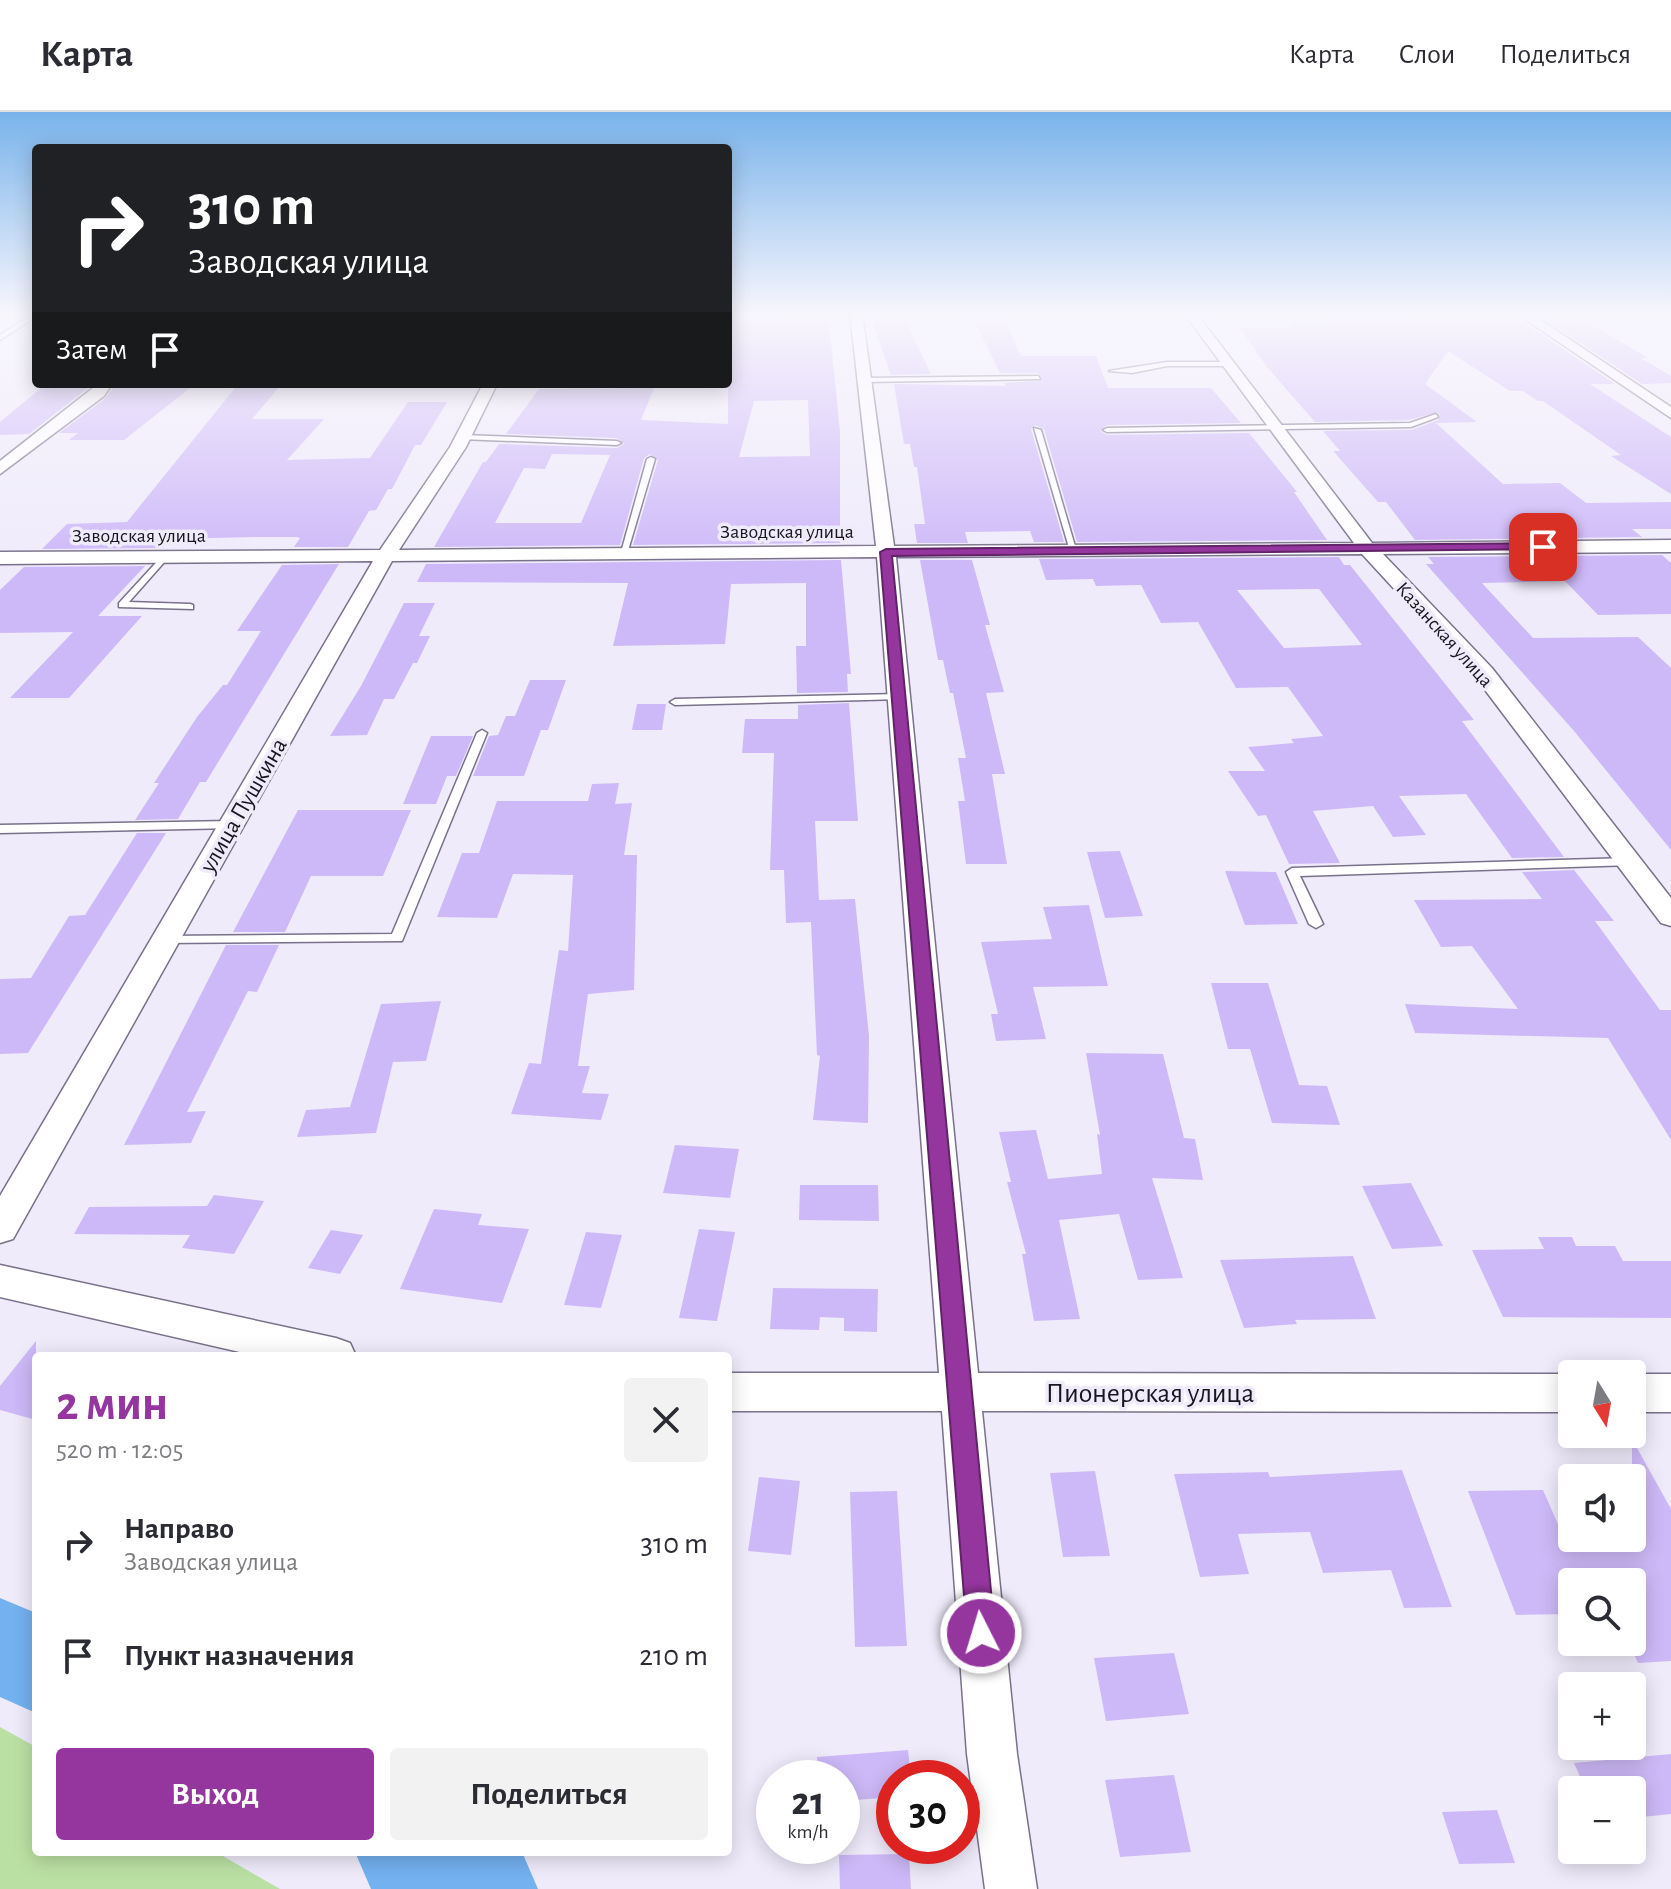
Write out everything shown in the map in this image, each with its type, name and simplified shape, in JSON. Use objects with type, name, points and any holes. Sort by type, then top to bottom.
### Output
[{"type":"street","points":[[0,469],[95,396]]},
{"type":"street","name":"улица Пушкина","points":[[0,1228],[385,556],[463,437],[484,396]]},
{"type":"street","points":[[866,396],[886,552],[992,1754],[1011,1889]]},
{"type":"street","name":"Казанская улица","points":[[1252,396],[1367,548],[1484,673],[1671,917]]},
{"type":"street","points":[[1644,396],[1671,414]]},
{"type":"street","name":"Заводская улица","points":[[0,558],[1671,546]]},
{"type":"street","points":[[0,1281],[318,1352]]},
{"type":"street","name":"Пионерская улица","points":[[732,1392],[1558,1393]]},
{"type":"street","points":[[1646,1393],[1671,1393]]},
{"type":"lane","points":[[1107,430],[1411,425],[1436,416]]},
{"type":"lane","points":[[1037,430],[1074,551]]},
{"type":"lane","points":[[463,437],[617,443]]},
{"type":"lane","points":[[623,554],[651,459]]},
{"type":"lane","points":[[164,557],[122,605],[190,607]]},
{"type":"lane","points":[[675,702],[899,697]]},
{"type":"lane","points":[[165,940],[397,938],[482,733]]},
{"type":"lane","points":[[0,829],[231,825]]},
{"type":"lane","points":[[1316,924],[1292,872],[1629,862]]},
{"type":"green space","points":[[0,1727],[32,1745],[32,1856],[223,1856],[280,1889],[0,1889]]},
{"type":"building","points":[[32,396],[78,396],[29,434],[0,435],[0,422]]},
{"type":"building","points":[[180,396],[124,440],[69,440],[78,433],[59,433],[106,398]]},
{"type":"building","points":[[229,396],[271,396],[252,419],[324,419],[287,460],[370,458],[408,402],[447,402],[421,445],[415,445],[392,489],[388,489],[376,510],[369,511],[348,547],[294,547],[300,538],[257,537],[169,539],[161,548],[42,549],[67,524],[127,522]]},
{"type":"building","points":[[534,396],[651,396],[641,420],[728,424],[728,396],[836,396],[840,432],[840,543],[633,545],[658,460],[650,454],[644,458],[620,545],[434,547],[483,462],[499,444],[617,448],[624,444],[617,438],[506,434]],"holes":[[[808,400],[810,456],[739,457],[754,401]],[[552,454],[610,455],[581,523],[495,523],[524,468],[545,469]]]},
{"type":"building","points":[[896,396],[1218,396],[1241,423],[1107,425],[1100,431],[1107,435],[1249,433],[1297,492],[1294,492],[1327,540],[1077,542],[1044,429],[1035,425],[1031,429],[1064,542],[1034,542],[1030,531],[965,532],[968,543],[917,543],[914,524],[925,524],[917,467],[914,467],[910,444],[904,444]]},
{"type":"building","points":[[1292,396],[1441,396],[1477,422],[1436,423],[1503,484],[1560,483],[1586,503],[1671,502],[1671,529],[1632,529],[1642,537],[1415,540],[1386,502],[1378,502],[1333,451],[1340,451],[1323,431],[1411,430],[1439,420],[1438,412],[1409,420],[1315,422]]},
{"type":"building","points":[[1530,396],[1608,396],[1671,437],[1671,494],[1611,456],[1621,455],[1543,401]]},
{"type":"building","points":[[1662,555],[1671,563],[1671,614],[1598,615],[1565,581],[1482,583],[1533,638],[1638,637],[1671,668],[1671,850],[1574,731],[1426,564],[1434,564],[1428,557]]},
{"type":"building","points":[[1339,557],[1344,565],[1350,565],[1474,720],[1462,721],[1564,857],[1512,858],[1466,794],[1399,796],[1426,835],[1393,837],[1373,806],[1313,811],[1340,863],[1289,864],[1266,815],[1258,816],[1228,771],[1265,771],[1248,747],[1294,743],[1291,739],[1323,736],[1288,687],[1236,688],[1198,622],[1161,623],[1141,585],[1096,586],[1093,579],[1046,580],[1039,559]],"holes":[[[1319,589],[1362,645],[1284,648],[1237,590]]]},
{"type":"building","points":[[841,560],[851,674],[847,674],[848,692],[797,693],[796,646],[806,646],[806,583],[731,584],[725,644],[613,646],[628,583],[417,582],[426,564]]},
{"type":"building","points":[[920,560],[972,560],[990,625],[985,625],[1004,692],[986,693],[1005,774],[992,774],[1007,864],[966,864],[958,801],[965,801],[958,758],[966,758],[953,693],[950,693],[943,660],[938,660]]},
{"type":"building","points":[[339,564],[206,782],[200,782],[178,819],[135,820],[159,783],[154,783],[197,717],[223,685],[227,685],[261,631],[237,631],[282,565]]},
{"type":"building","points":[[145,566],[98,616],[142,616],[69,698],[10,698],[73,632],[0,633],[0,590],[24,567]]},
{"type":"building","points":[[404,603],[435,603],[419,636],[430,636],[417,663],[413,663],[394,699],[384,699],[367,735],[330,736],[361,686]]},
{"type":"building","points":[[530,680],[566,680],[548,730],[541,730],[524,776],[473,776],[489,736],[498,735],[506,716],[515,716]]},
{"type":"building","points":[[849,703],[858,821],[815,821],[819,900],[855,899],[869,1036],[868,1123],[813,1120],[820,1056],[817,1055],[811,922],[786,923],[784,870],[770,870],[774,753],[742,753],[745,719],[798,719],[798,705]]},
{"type":"building","points":[[637,704],[666,704],[662,730],[632,730]]},
{"type":"building","points":[[431,736],[473,736],[456,776],[447,776],[436,804],[403,804]]},
{"type":"building","points":[[619,783],[615,804],[632,803],[624,855],[637,855],[634,990],[588,994],[578,1066],[590,1066],[582,1093],[609,1094],[601,1120],[511,1114],[529,1063],[541,1064],[559,950],[568,951],[573,875],[513,874],[497,918],[437,917],[462,853],[479,853],[497,801],[588,801],[592,784]]},
{"type":"building","points":[[298,810],[411,810],[383,876],[311,876],[285,932],[233,932]]},
{"type":"building","points":[[137,833],[166,833],[28,1053],[0,1054],[0,979],[31,978],[69,916],[85,915]]},
{"type":"building","points":[[1120,851],[1143,916],[1105,918],[1087,852]]},
{"type":"building","points":[[1574,870],[1614,921],[1595,921],[1660,1010],[1671,1010],[1671,1140],[1608,1038],[1415,1033],[1405,1004],[1518,1009],[1472,946],[1441,947],[1414,900],[1542,899],[1522,872]]},
{"type":"building","points":[[1225,871],[1276,872],[1298,924],[1245,925]]},
{"type":"building","points":[[1089,905],[1108,986],[1033,987],[1046,1039],[996,1041],[991,1014],[998,1014],[981,942],[1052,939],[1043,907]]},
{"type":"building","points":[[226,945],[279,945],[257,992],[248,991],[187,1112],[206,1111],[191,1143],[124,1145]]},
{"type":"building","points":[[1211,983],[1268,983],[1299,1085],[1327,1086],[1340,1125],[1272,1123],[1250,1049],[1228,1049]]},
{"type":"building","points":[[441,1001],[426,1061],[393,1062],[376,1133],[297,1137],[306,1110],[350,1107],[381,1004]]},
{"type":"building","points":[[1086,1053],[1163,1054],[1184,1138],[1195,1139],[1203,1180],[1152,1178],[1183,1278],[1138,1280],[1119,1214],[1059,1220],[1080,1319],[1034,1321],[1022,1254],[1026,1254],[1007,1182],[1011,1182],[999,1132],[1036,1130],[1048,1179],[1102,1174],[1097,1134],[1100,1135]]},
{"type":"building","points":[[675,1145],[739,1149],[730,1198],[663,1193]]},
{"type":"building","points":[[1411,1183],[1443,1246],[1392,1249],[1362,1186]]},
{"type":"building","points":[[800,1185],[878,1185],[879,1221],[799,1220]]},
{"type":"building","points":[[214,1195],[264,1201],[234,1254],[182,1248],[190,1235],[74,1234],[89,1207],[207,1206]]},
{"type":"building","points":[[434,1209],[482,1214],[478,1225],[529,1229],[502,1303],[400,1289]]},
{"type":"building","points":[[699,1229],[735,1232],[717,1321],[679,1318]]},
{"type":"building","points":[[331,1230],[363,1235],[340,1274],[308,1268]]},
{"type":"building","points":[[586,1232],[622,1235],[601,1308],[564,1305]]},
{"type":"building","points":[[1538,1237],[1572,1237],[1576,1246],[1615,1246],[1623,1261],[1671,1261],[1671,1318],[1503,1317],[1472,1250],[1544,1249]]},
{"type":"building","points":[[1353,1256],[1376,1319],[1295,1320],[1297,1324],[1244,1328],[1220,1260]]},
{"type":"building","points":[[773,1288],[878,1289],[877,1332],[844,1331],[844,1318],[820,1317],[819,1330],[770,1329]]},
{"type":"building","points":[[36,1341],[36,1352],[32,1352],[32,1419],[0,1410],[0,1386]]},
{"type":"building","points":[[1632,1448],[1637,1448],[1646,1464],[1632,1464]]},
{"type":"building","points":[[1646,1464],[1671,1509],[1671,1661],[1638,1663],[1635,1656],[1646,1656],[1646,1568],[1558,1568],[1558,1614],[1516,1615],[1468,1491],[1543,1490],[1558,1524],[1558,1552],[1646,1552]]},
{"type":"building","points":[[1402,1470],[1452,1607],[1404,1608],[1391,1570],[1323,1573],[1310,1532],[1238,1534],[1249,1574],[1200,1577],[1174,1474],[1268,1472],[1270,1477]]},
{"type":"building","points":[[1095,1471],[1110,1556],[1063,1557],[1050,1473]]},
{"type":"building","points":[[759,1477],[800,1481],[791,1555],[748,1551]]},
{"type":"building","points":[[897,1491],[907,1646],[855,1647],[850,1492]]},
{"type":"building","points":[[1174,1653],[1189,1714],[1106,1721],[1094,1658]]},
{"type":"building","points":[[908,1750],[909,1760],[876,1760],[876,1798],[860,1800],[860,1760],[817,1760],[817,1757]]},
{"type":"building","points":[[1671,1754],[1671,1814],[1646,1817],[1646,1776],[1580,1776],[1574,1763],[1646,1760],[1646,1756]]},
{"type":"building","points":[[1174,1775],[1191,1852],[1120,1857],[1105,1780]]},
{"type":"building","points":[[1497,1810],[1515,1863],[1459,1864],[1442,1812]]},
{"type":"building","points":[[876,1854],[876,1864],[910,1864],[911,1889],[840,1889],[839,1864],[860,1864],[860,1855]]},
{"type":"waterway","points":[[0,1646],[32,1662]]},
{"type":"waterway","points":[[417,1856],[483,1889]]},
{"type":"route","points":[[981,1633],[886,552],[1543,547]]}]
